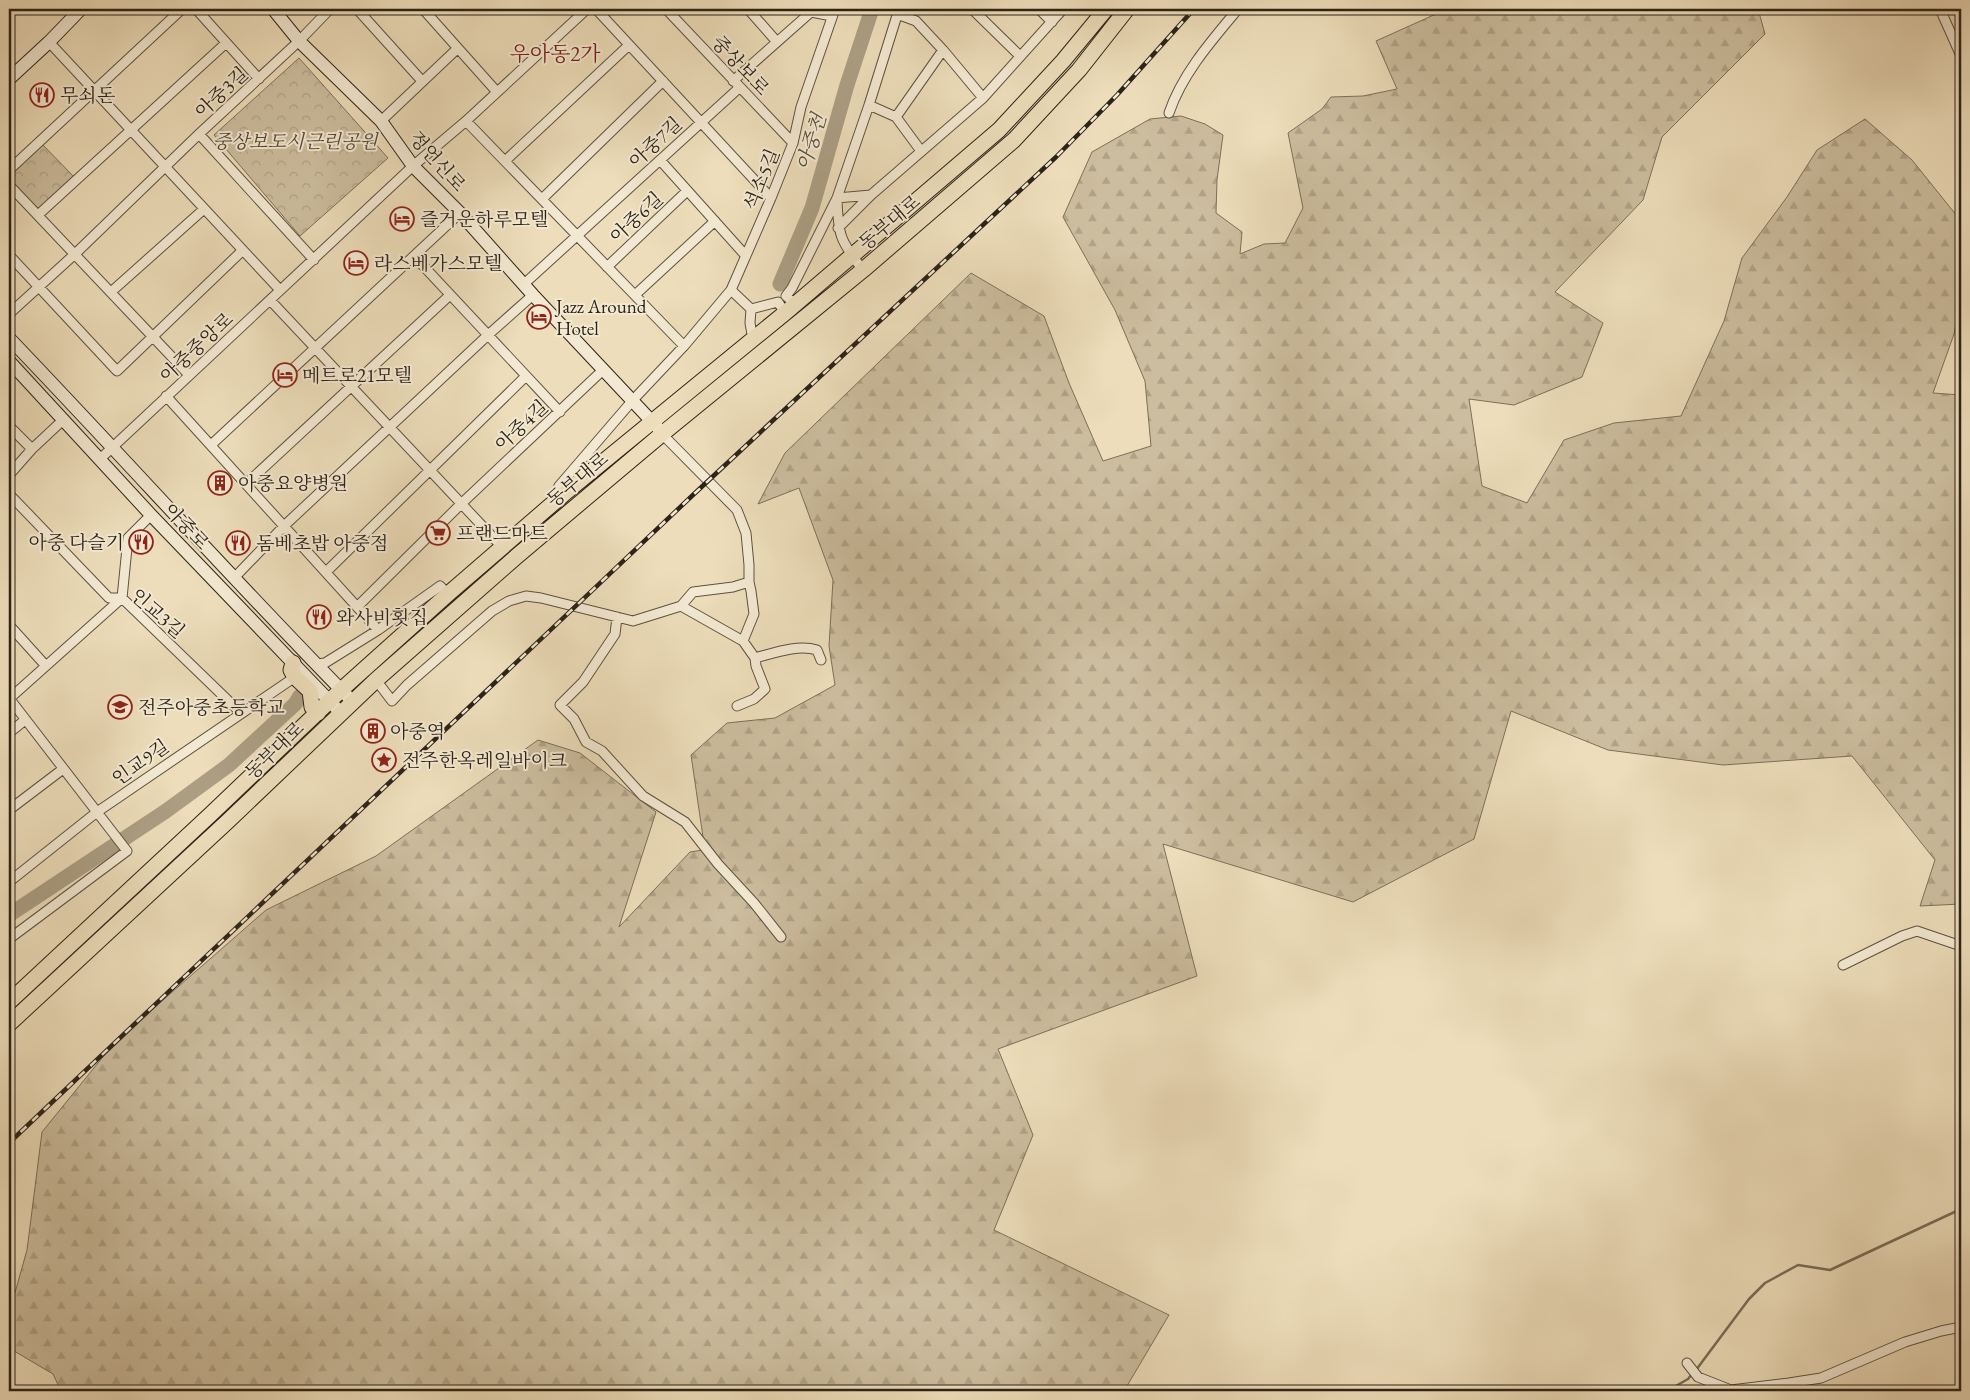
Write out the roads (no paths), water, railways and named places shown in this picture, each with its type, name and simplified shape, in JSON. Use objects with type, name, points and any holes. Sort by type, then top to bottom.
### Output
[{"type":"main road","name":"동부대로","points":[[9,1002],[341,690],[448,594],[565,493],[753,340],[786,304],[851,255],[999,130],[1063,61],[1106,9]]},
{"type":"main road","name":"동부대로","points":[[9,1024],[376,680],[662,434],[863,270],[1014,140],[1079,70],[1127,9]]},
{"type":"main road","points":[[294,670],[310,692],[312,707],[318,713]]},
{"type":"street","points":[[9,79],[81,9]]},
{"type":"street","points":[[9,170],[182,9]]},
{"type":"street","points":[[196,9],[259,79]]},
{"type":"street","name":"정언신로","points":[[273,9],[299,41],[381,121],[412,166],[460,213],[533,296],[633,400],[662,434]]},
{"type":"street","name":"아중3길","points":[[9,314],[75,254],[199,134],[299,41],[330,9]]},
{"type":"street","points":[[358,9],[422,81]]},
{"type":"street","points":[[423,9],[497,92]]},
{"type":"street","name":"아중중앙로","points":[[100,459],[412,166],[466,121],[587,9]]},
{"type":"street","name":"아중7길","points":[[596,9],[771,198]]},
{"type":"street","name":"중상보로","points":[[666,9],[793,143]]},
{"type":"street","points":[[748,9],[777,42]]},
{"type":"street","points":[[972,9],[1020,56]]},
{"type":"street","points":[[1039,9],[1052,22]]},
{"type":"street","points":[[838,228],[871,195],[983,98],[1063,9]]},
{"type":"street","points":[[1169,113],[1176,92],[1218,32],[1238,9]]},
{"type":"street","points":[[1940,9],[1961,56]]},
{"type":"street","points":[[731,290],[751,308],[786,304],[792,288],[837,198],[870,105],[898,11],[916,21],[983,98]]},
{"type":"street","name":"아중7길","points":[[632,186],[701,122],[777,42],[811,12],[834,12]]},
{"type":"street","name":"석소5길","points":[[565,493],[559,486],[633,400],[684,346],[731,290],[793,143],[801,107],[834,12]]},
{"type":"street","points":[[49,42],[280,290]]},
{"type":"street","name":"아중3길","points":[[38,215],[226,43]]},
{"type":"street","points":[[505,161],[629,45]]},
{"type":"street","points":[[381,121],[458,48]]},
{"type":"street","points":[[896,117],[943,50]]},
{"type":"street","name":"아중7길","points":[[542,199],[663,81]]},
{"type":"street","points":[[870,105],[896,117],[922,151]]},
{"type":"street","name":"아중6길","points":[[466,121],[684,346]]},
{"type":"street","points":[[199,134],[314,260]]},
{"type":"street","points":[[660,160],[746,256]]},
{"type":"street","points":[[9,185],[189,375]]},
{"type":"street","name":"아중6길","points":[[578,236],[632,186]]},
{"type":"street","name":"아중6길","points":[[608,267],[688,191]]},
{"type":"street","points":[[837,198],[871,195]]},
{"type":"street","points":[[837,198],[838,228],[841,239],[863,270]]},
{"type":"street","points":[[111,292],[204,209]]},
{"type":"street","points":[[211,445],[460,213]]},
{"type":"street","points":[[635,295],[715,221]]},
{"type":"street","points":[[524,284],[578,236]]},
{"type":"street","points":[[9,254],[117,371],[243,250]]},
{"type":"street","points":[[414,256],[560,412]]},
{"type":"street","points":[[246,484],[450,295]]},
{"type":"street","points":[[234,578],[284,526],[488,335],[533,296]]},
{"type":"street","points":[[270,300],[502,548]]},
{"type":"street","points":[[751,308],[750,323],[753,340]]},
{"type":"street","name":"아중로","points":[[9,338],[352,702]]},
{"type":"street","name":"아중로","points":[[9,361],[294,670],[330,701],[341,714]]},
{"type":"street","name":"아중4길","points":[[357,606],[461,504],[604,370]]},
{"type":"street","name":"아중4길","points":[[326,572],[526,376]]},
{"type":"street","points":[[166,396],[378,630]]},
{"type":"street","points":[[9,475],[32,449],[63,420]]},
{"type":"street","points":[[9,426],[32,449]]},
{"type":"street","points":[[662,434],[737,510],[746,533],[748,582],[752,591],[754,614],[743,641]]},
{"type":"street","name":"인교3길","points":[[9,508],[10,496]]},
{"type":"street","name":"인교3길","points":[[10,496],[109,598],[122,598],[241,713]]},
{"type":"street","points":[[9,939],[128,851],[63,770],[9,698],[122,598],[128,538],[151,515]]},
{"type":"street","points":[[376,680],[392,700],[492,611],[509,601],[526,596],[633,621],[680,606],[693,592],[733,587],[748,582]]},
{"type":"street","points":[[316,664],[325,663],[378,630],[440,586],[448,594]]},
{"type":"street","points":[[680,606],[743,641],[755,658],[756,666],[765,689],[754,699],[737,706]]},
{"type":"street","points":[[617,617],[615,634],[583,682],[560,706],[574,719],[586,742],[602,751],[643,796],[685,822],[718,864],[754,903],[781,937]]},
{"type":"street","points":[[9,625],[46,666]]},
{"type":"street","points":[[755,658],[808,647],[817,650],[821,660]]},
{"type":"street","name":"인교9길","points":[[9,882],[241,713],[294,670]]},
{"type":"street","points":[[9,733],[25,720]]},
{"type":"street","points":[[9,810],[63,770]]},
{"type":"street","points":[[1843,965],[1902,936],[1917,931],[1961,946]]},
{"type":"street","points":[[1689,1365],[1698,1377],[1731,1390],[1821,1378],[1905,1342],[1961,1327]]},
{"type":"waterway","name":"아중천","points":[[780,284],[812,208],[847,85],[872,9]]},
{"type":"waterway","points":[[9,915],[166,811],[229,765],[295,704],[300,696]]},
{"type":"waterway","points":[[1696,1370],[1749,1299],[1765,1283],[1798,1265],[1830,1270],[1961,1209]]},
{"type":"waterway","points":[[1667,1391],[1688,1379],[1692,1374]]},
{"type":"railway","points":[[9,1143],[694,494],[1056,157],[1117,95],[1194,9]]},
{"type":"place","name":"무쇠돈","points":[[42,95]]},
{"type":"place","name":"즐거운하루모텔","points":[[402,219]]},
{"type":"place","name":"라스베가스모텔","points":[[356,263]]},
{"type":"place","name":"Jazz Around Hotel","points":[[539,317]]},
{"type":"place","name":"메트로21모텔","points":[[285,375]]},
{"type":"place","name":"아중요양병원","points":[[220,483]]},
{"type":"place","name":"프랜드마트","points":[[438,533]]},
{"type":"place","name":"아중 다슬기","points":[[141,542]]},
{"type":"place","name":"돔베초밥 아중점","points":[[238,543]]},
{"type":"place","name":"와사비횟집","points":[[319,617]]},
{"type":"place","name":"전주아중초등학교","points":[[120,707]]},
{"type":"place","name":"아중역","points":[[373,731]]},
{"type":"place","name":"전주한옥레일바이크","points":[[384,760]]},
{"type":"district","name":"우아동2가","points":[[555,54]]},
{"type":"park label","name":"중상보도시근린공원","points":[[295,141]]}]
